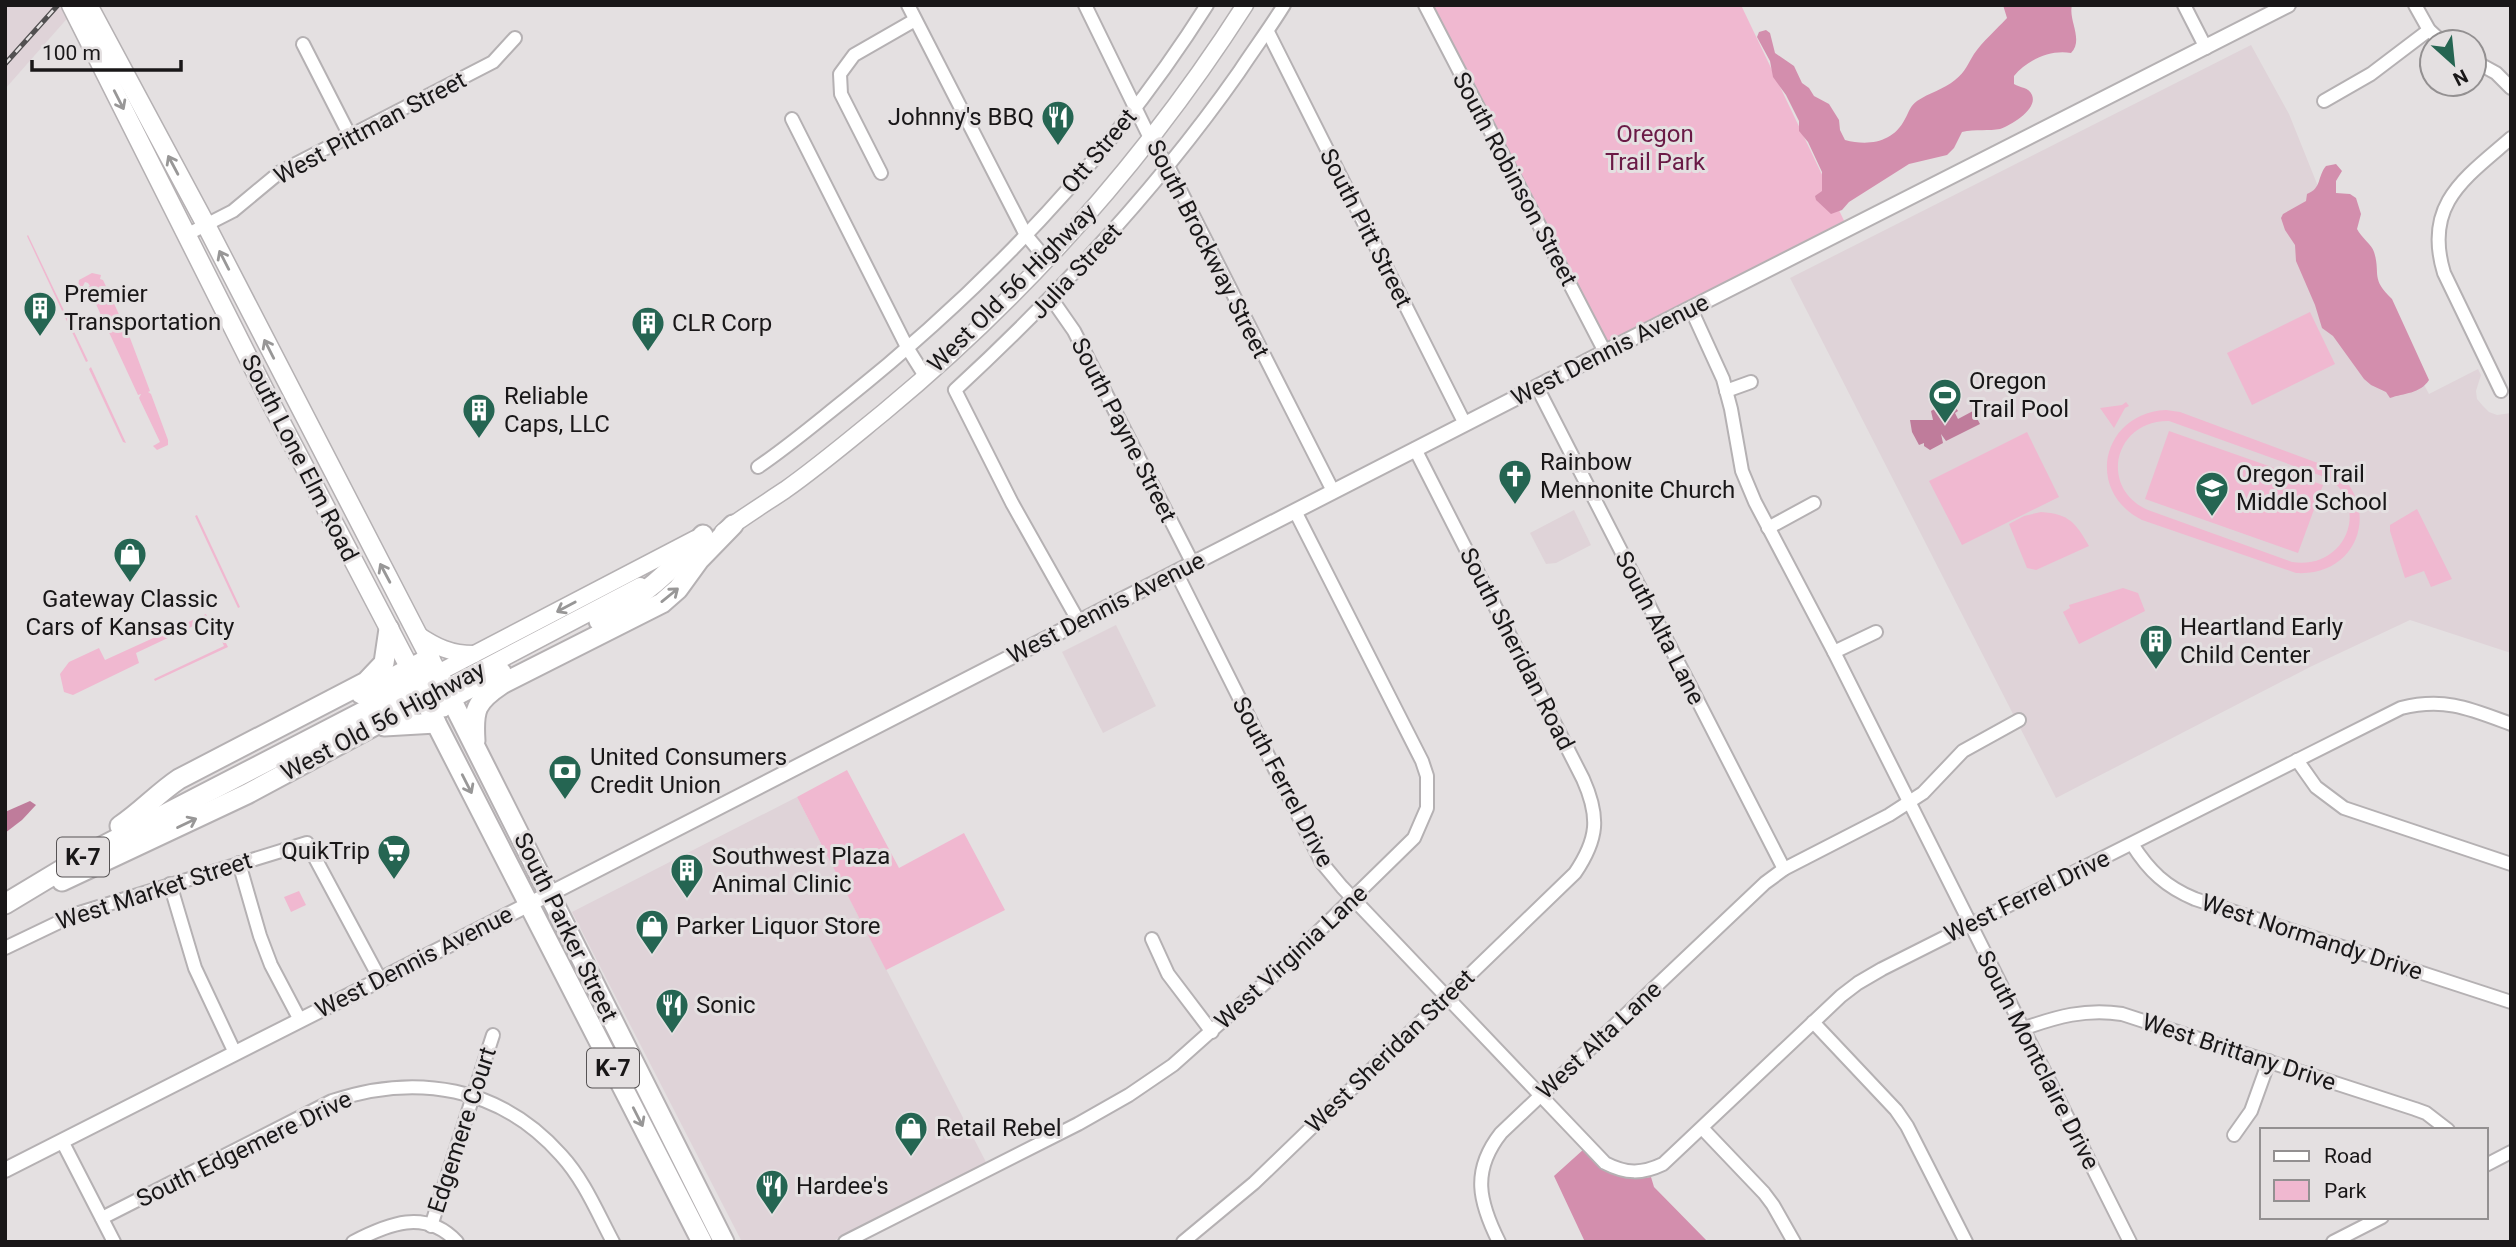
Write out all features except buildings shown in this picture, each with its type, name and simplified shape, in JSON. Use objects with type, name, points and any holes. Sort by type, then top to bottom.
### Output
[{"type":"highway","points":[[476,746],[476,709],[487,693],[662,603],[678,589],[699,560],[733,525]]},
{"type":"highway","points":[[418,684],[441,679],[620,610],[646,592],[703,535]]},
{"type":"highway","points":[[14,899],[64,859],[135,816],[159,792],[178,779],[366,682],[384,663],[389,629]]},
{"type":"highway","points":[[436,723],[441,709],[441,679]]},
{"type":"highway","name":"South Parker Street","points":[[441,679],[724,1242]]},
{"type":"highway","name":"West Old 56 Highway","points":[[14,899],[88,854],[147,823],[418,684],[441,679]]},
{"type":"highway","name":"South Parker Street","points":[[418,684],[702,1242]]},
{"type":"highway","name":"West Old 56 Highway","points":[[14,899],[126,853],[247,794],[372,727],[418,684]]},
{"type":"highway","name":"K-7","points":[[372,727],[436,723]]},
{"type":"highway","points":[[126,853],[147,823]]},
{"type":"main road","name":"South Lone Elm Road","points":[[71,5],[94,34],[206,225],[441,679]]},
{"type":"main road","name":"South Lone Elm Road","points":[[88,5],[94,34],[186,235],[418,684]]},
{"type":"main road","name":"West Old 56 Highway","points":[[679,561],[806,474],[925,376],[978,328],[1100,201],[1189,87],[1245,5]]},
{"type":"main road","name":"West Old 56 Highway","points":[[441,679],[476,654],[703,535],[733,525]]},
{"type":"main road","points":[[417,633],[444,650],[457,654],[476,654]]},
{"type":"street","points":[[908,5],[1026,235],[1046,259]]},
{"type":"street","name":"South Brockway Street","points":[[1085,5],[1130,92],[1150,138],[1168,166],[1333,491]]},
{"type":"street","name":"Ott Street","points":[[758,467],[908,349],[1026,235],[1087,168],[1135,108],[1207,5]]},
{"type":"street","name":"Julia Street","points":[[1079,622],[1012,503],[955,390],[1051,298],[1117,227],[1209,114],[1268,32],[1284,5]]},
{"type":"street","name":"South Robinson Street","points":[[1425,5],[1605,352]]},
{"type":"street","points":[[2183,5],[2206,48]]},
{"type":"street","name":"West Dennis Avenue","points":[[5,1170],[2288,5]]},
{"type":"street","points":[[2415,5],[2428,28]]},
{"type":"street","points":[[881,173],[841,94],[838,82],[846,63],[863,49],[915,20]]},
{"type":"street","name":"South Pitt Street","points":[[1268,32],[1465,424]]},
{"type":"street","name":"West Pittman Street","points":[[186,235],[233,211],[280,172],[493,62],[515,38]]},
{"type":"street","points":[[2324,102],[2371,74],[2418,38]]},
{"type":"street","points":[[303,44],[350,136]]},
{"type":"street","points":[[2488,69],[2511,88]]},
{"type":"street","points":[[792,119],[908,349],[925,376]]},
{"type":"street","points":[[2501,391],[2444,273],[2440,261],[2439,229],[2440,218],[2449,196],[2511,138]]},
{"type":"street","name":"South Payne Street","points":[[1051,298],[1074,331],[1193,564]]},
{"type":"street","name":"South Montclaire Drive","points":[[1691,309],[1718,366],[1726,391],[1742,471],[1768,528],[1834,652],[2130,1242]]},
{"type":"street","points":[[1726,391],[1751,382]]},
{"type":"street","name":"South Alta Lane","points":[[1537,387],[1784,869]]},
{"type":"street","name":"South Sheridan Road","points":[[1415,449],[1591,796],[1595,829],[1588,853]]},
{"type":"street","points":[[1768,528],[1814,503]]},
{"type":"street","name":"West Virginia Lane","points":[[845,1242],[1108,1108],[1173,1065],[1212,1032],[1414,838],[1427,808],[1427,776],[1422,761],[1294,511]]},
{"type":"street","name":"South Ferrel Drive","points":[[1176,572],[1322,863],[1595,1152]]},
{"type":"street","points":[[1834,652],[1875,632]]},
{"type":"street","name":"West Ferrel Drive","points":[[1595,1152],[1605,1163],[1631,1172],[1648,1171],[1663,1164],[1858,983],[2386,714],[2418,704],[2438,702],[2463,706],[2511,724]]},
{"type":"street","points":[[1784,869],[1909,803],[1923,793],[1963,751],[2019,720]]},
{"type":"street","points":[[2297,760],[2316,787],[2344,808],[2511,864]]},
{"type":"street","name":"West Market Street","points":[[5,948],[63,919],[307,843],[380,979]]},
{"type":"street","name":"West Normandy Drive","points":[[2132,844],[2161,881],[2195,899],[2511,1002]]},
{"type":"street","name":"West Sheridan Street","points":[[1184,1242],[1254,1183],[1575,873],[1588,853]]},
{"type":"street","points":[[239,863],[271,965],[300,1020]]},
{"type":"street","name":"West Alta Lane","points":[[1499,1242],[1481,1196],[1484,1162],[1493,1143],[1540,1095],[1765,883],[1784,869]]},
{"type":"street","points":[[170,884],[195,968],[235,1053]]},
{"type":"street","points":[[1152,939],[1168,974],[1212,1032]]},
{"type":"street","name":"West Brittany Drive","points":[[2022,1029],[2077,1012],[2111,1012],[2414,1108],[2426,1113],[2445,1128]]},
{"type":"street","points":[[1813,1022],[1896,1110],[1907,1126],[1966,1242]]},
{"type":"street","name":"Edgemere Court","points":[[431,1226],[493,1035]]},
{"type":"street","points":[[2234,1135],[2252,1111],[2269,1061]]},
{"type":"street","name":"South Edgemere Drive","points":[[102,1218],[332,1101],[357,1093],[405,1086],[432,1087],[473,1096],[530,1126],[562,1156],[586,1190],[613,1242]]},
{"type":"street","points":[[1702,1128],[1764,1193],[1794,1242]]},
{"type":"street","points":[[62,1141],[114,1242]]},
{"type":"street","points":[[2488,1164],[2511,1152]]},
{"type":"street","points":[[2333,1242],[2378,1219]]},
{"type":"street","points":[[353,1242],[398,1222],[421,1222],[442,1230],[457,1242]]},
{"type":"shaded area","points":[[5,5],[79,5],[5,89]]},
{"type":"shaded area","points":[[2003,5],[2072,5],[2076,42],[2071,53],[2040,57],[2014,76],[2014,84],[2031,92],[2033,100],[2028,111],[2000,129],[1962,132],[1947,155],[1909,164],[1849,202],[1842,210],[1831,214],[1816,200],[1815,196],[1822,191],[1822,172],[1808,142],[1799,131],[1799,121],[1786,95],[1773,77],[1770,61],[1757,37],[1759,32],[1766,30],[1770,33],[1775,53],[1794,66],[1802,83],[1814,96],[1829,104],[1839,120],[1845,140],[1862,143],[1887,138],[1900,127],[1915,103],[1959,77],[1978,49],[2007,18]]},
{"type":"shaded area","name":"Oregon Trail Middle School","points":[[2251,45],[2289,114],[2317,184],[2429,394],[2478,369],[2481,375],[2476,391],[2477,399],[2489,412],[2497,415],[2511,413],[2511,653],[2410,620],[2310,667],[2056,798],[1790,278]]},
{"type":"shaded area","points":[[2336,164],[2342,171],[2336,181],[2336,193],[2350,194],[2356,198],[2361,214],[2357,229],[2373,249],[2378,281],[2392,299],[2429,380],[2421,388],[2390,398],[2386,392],[2364,379],[2333,336],[2322,328],[2296,261],[2295,245],[2281,218],[2283,214],[2306,201],[2307,194],[2317,185],[2326,166]]},
{"type":"shaded area","name":"Oregon Trail Pool","points":[[1949,401],[1953,409],[1958,411],[1955,413],[1958,419],[1973,411],[1980,424],[1946,441],[1941,434],[1943,443],[1930,450],[1924,443],[1919,445],[1912,432],[1910,420],[1933,420],[1931,411]]},
{"type":"shaded area","points":[[1574,510],[1591,545],[1556,563],[1546,564],[1530,533]]},
{"type":"shaded area","points":[[1116,625],[1156,706],[1103,733],[1062,652]]},
{"type":"shaded area","points":[[797,797],[987,1164],[831,1242],[742,1242],[572,912]]},
{"type":"shaded area","points":[[30,801],[36,805],[5,833],[5,812]]},
{"type":"shaded area","points":[[1584,1149],[1613,1173],[1629,1178],[1651,1177],[1654,1187],[1708,1242],[1585,1242],[1554,1176]]},
{"type":"green space","name":"Oregon Trail Park","points":[[1425,5],[1741,5],[1848,229],[1605,352]]},
{"type":"green space","points":[[27,236],[88,361],[86,362]]},
{"type":"green space","points":[[92,273],[101,275],[100,279],[103,280],[130,338],[168,440],[168,445],[157,450],[153,446],[160,442],[139,398],[141,394],[138,395],[88,287],[90,286],[85,282],[78,287],[79,280]]},
{"type":"green space","points":[[2310,312],[2335,364],[2252,405],[2227,353]]},
{"type":"green space","points":[[91,367],[126,443],[123,442],[89,369]]},
{"type":"green space","points":[[2126,402],[2129,406],[2125,408],[2114,428],[2100,408]]},
{"type":"green space","points":[[2166,410],[2180,412],[2334,469],[2349,485],[2357,502],[2360,520],[2357,537],[2348,552],[2335,564],[2318,571],[2296,573],[2142,520],[2124,507],[2112,491],[2107,473],[2108,455],[2115,438],[2127,424],[2144,414]],"holes":[[[2169,421],[2330,479],[2342,492],[2349,507],[2346,536],[2337,548],[2325,557],[2310,562],[2292,562],[2148,510],[2132,500],[2122,487],[2118,472],[2119,457],[2125,443],[2135,431],[2150,424]]]},
{"type":"green space","points":[[2169,431],[2323,485],[2298,553],[2145,499]]},
{"type":"green space","points":[[2027,432],[2059,497],[1962,545],[1929,481]]},
{"type":"green space","points":[[2417,509],[2452,579],[2431,587],[2424,571],[2405,578],[2390,531],[2390,525]]},
{"type":"green space","points":[[2041,512],[2065,517],[2080,531],[2089,546],[2036,570],[2027,568],[2009,524],[2024,516]]},
{"type":"green space","points":[[197,515],[240,607],[238,608],[195,516]]},
{"type":"green space","points":[[2123,588],[2138,593],[2145,611],[2079,644],[2063,612],[2070,608],[2069,605]]},
{"type":"green space","points":[[206,614],[208,619],[136,653],[139,663],[73,695],[64,692],[60,674],[69,662],[99,648],[105,660]]},
{"type":"green space","points":[[223,637],[228,647],[155,681],[154,679],[224,646],[221,639]]},
{"type":"green space","points":[[847,770],[899,868],[964,833],[1005,910],[886,970],[797,797]]},
{"type":"green space","points":[[299,891],[306,905],[291,912],[284,897]]},
{"type":"railway","points":[[5,64],[58,5]]},
{"type":"place","name":"Johnny's BBQ","points":[[1058,147]]},
{"type":"place","name":"Premier Transportation","points":[[40,338]]},
{"type":"place","name":"CLR Corp","points":[[648,353]]},
{"type":"place","name":"Oregon Trail Pool","points":[[1945,425]]},
{"type":"place","name":"Reliable Caps, LLC","points":[[479,440]]},
{"type":"place","name":"Rainbow Mennonite Church","points":[[1515,506]]},
{"type":"place","name":"Oregon Trail Middle School","points":[[2212,518]]},
{"type":"place","name":"Gateway Classic Cars of Kansas City","points":[[130,584]]},
{"type":"place","name":"Heartland Early Child Center","points":[[2156,671]]},
{"type":"place","name":"United Consumers Credit Union","points":[[565,801]]},
{"type":"place","name":"QuikTrip","points":[[394,881]]},
{"type":"place","name":"Southwest Plaza Animal Clinic","points":[[687,900]]},
{"type":"place","name":"Parker Liquor Store","points":[[652,956]]},
{"type":"place","name":"Sonic","points":[[672,1035]]},
{"type":"place","name":"Retail Rebel","points":[[911,1158]]},
{"type":"place","name":"Hardee's","points":[[772,1216]]}]
